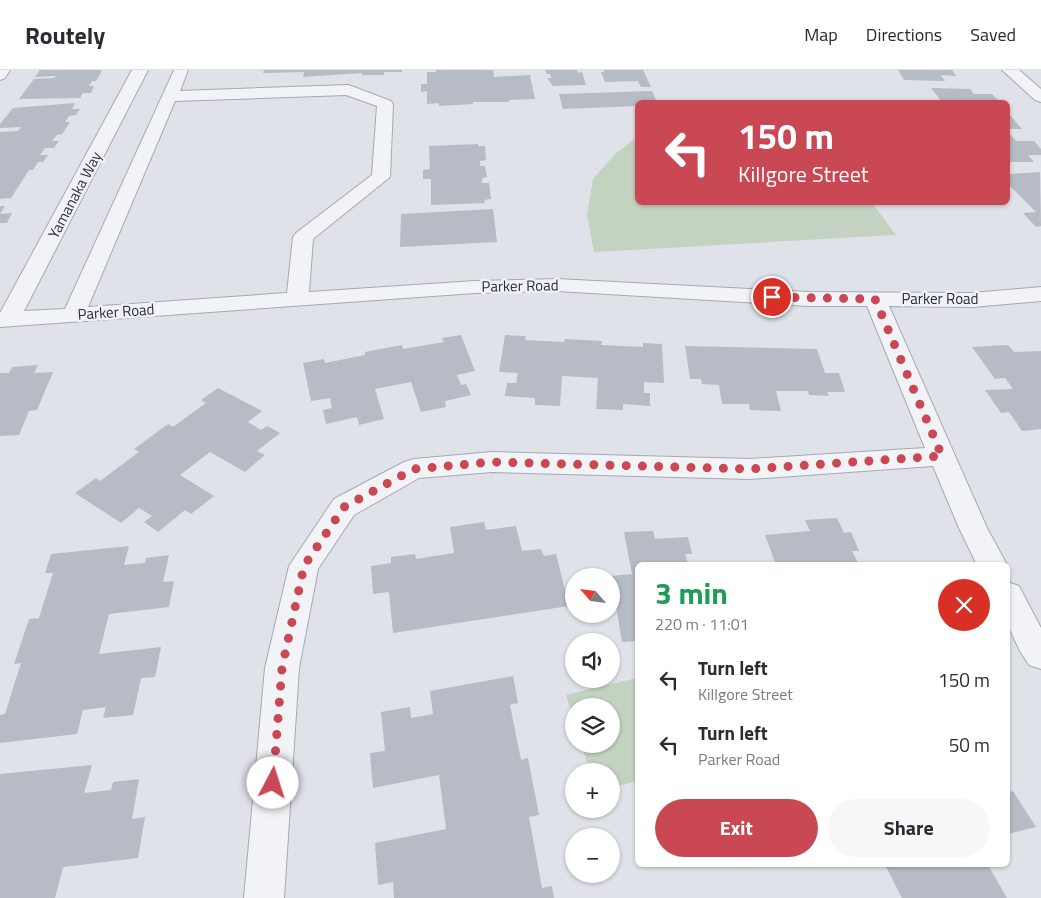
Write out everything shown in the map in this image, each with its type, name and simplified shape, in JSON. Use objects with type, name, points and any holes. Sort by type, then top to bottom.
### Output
[{"type":"street","points":[[0,74],[2,70]]},
{"type":"street","name":"Yamanaka Way","points":[[4,320],[140,70]]},
{"type":"street","points":[[72,315],[181,70]]},
{"type":"street","points":[[1010,70],[1041,97]]},
{"type":"street","points":[[170,96],[348,90],[385,104],[381,177],[303,237],[297,300]]},
{"type":"street","name":"Parker Road","points":[[4,320],[475,287],[557,285],[808,299],[972,300],[1041,294]]},
{"type":"street","points":[[875,299],[973,528],[990,562]]},
{"type":"street","points":[[264,898],[282,668],[304,566],[344,507],[414,469],[492,462],[750,469],[942,456]]},
{"type":"street","points":[[1010,599],[1031,641],[1041,655]]},
{"type":"green space","points":[[635,139],[635,205],[874,205],[896,235],[594,252],[587,215],[593,179],[615,154]]},
{"type":"green space","points":[[635,678],[635,782],[620,786],[620,763],[587,763],[584,753],[620,753],[620,698],[567,698],[566,695],[595,688],[620,688],[620,682]]},
{"type":"building","points":[[40,70],[102,71],[96,81],[92,81],[89,86],[94,86],[91,93],[83,93],[80,98],[19,99],[34,79],[54,78],[56,76],[35,77]]},
{"type":"building","points":[[264,70],[402,70],[402,72],[384,72],[384,75],[362,75],[362,73],[303,77],[304,72],[263,73]]},
{"type":"building","points":[[436,70],[493,70],[494,77],[530,75],[535,99],[509,100],[509,102],[473,102],[473,104],[439,106],[439,103],[427,104],[427,91],[421,92],[421,84],[427,84],[427,72],[436,72]]},
{"type":"building","points":[[545,70],[577,70],[578,73],[582,72],[586,85],[553,86],[547,78],[551,78],[550,74],[547,74]]},
{"type":"building","points":[[604,70],[643,70],[651,87],[641,87],[638,81],[605,82],[601,72],[604,72]]},
{"type":"building","points":[[898,70],[952,70],[956,76],[941,75],[945,81],[904,80]]},
{"type":"building","points":[[931,88],[970,89],[974,94],[992,94],[998,100],[940,100]]},
{"type":"building","points":[[652,91],[656,100],[635,100],[635,106],[563,109],[559,94]]},
{"type":"building","points":[[75,103],[72,109],[80,109],[76,115],[69,116],[65,122],[70,122],[62,134],[57,135],[52,141],[59,141],[54,148],[45,148],[40,155],[48,155],[43,162],[38,162],[33,170],[29,170],[11,198],[0,199],[0,132],[18,131],[21,127],[0,128],[0,124],[13,108]]},
{"type":"building","points":[[1010,116],[1011,116],[1022,129],[1010,129]]},
{"type":"building","points":[[1010,134],[1016,141],[1034,141],[1041,149],[1041,155],[1028,155],[1034,162],[1010,162]]},
{"type":"building","points":[[478,144],[478,146],[485,146],[486,160],[480,161],[480,166],[485,166],[487,177],[482,178],[482,183],[489,183],[491,199],[484,200],[485,203],[431,205],[431,179],[423,179],[423,170],[430,169],[429,146]]},
{"type":"building","points":[[1040,172],[1041,226],[1036,227],[1023,213],[1036,212],[1010,186],[1010,174]]},
{"type":"building","points":[[0,206],[5,206],[0,214]]},
{"type":"building","points":[[493,209],[497,242],[400,247],[401,214]]},
{"type":"building","points":[[12,213],[7,223],[0,223],[0,214]]},
{"type":"building","points":[[461,335],[475,371],[457,375],[461,385],[466,384],[471,395],[445,401],[446,407],[421,412],[411,382],[375,389],[384,419],[359,425],[357,417],[326,424],[323,410],[332,408],[330,398],[311,401],[303,363],[324,359],[325,363],[365,355],[365,352],[402,345],[403,349],[444,342],[442,338]]},
{"type":"building","points":[[505,335],[526,336],[525,340],[564,342],[565,339],[602,341],[601,345],[643,347],[643,343],[662,344],[664,383],[644,382],[644,393],[650,393],[650,406],[623,404],[623,410],[596,409],[598,378],[562,376],[560,406],[535,405],[535,398],[505,396],[507,383],[516,383],[518,373],[499,372]]},
{"type":"building","points":[[1008,345],[1014,352],[1041,351],[1041,429],[1022,431],[1009,412],[1001,413],[985,390],[1013,389],[1005,378],[995,379],[972,347]]},
{"type":"building","points":[[685,346],[817,349],[825,373],[839,373],[845,392],[827,392],[829,396],[809,395],[808,391],[776,391],[781,411],[750,410],[749,404],[722,404],[719,385],[702,384],[701,379],[690,379]]},
{"type":"building","points":[[38,365],[34,373],[53,372],[37,410],[29,411],[19,435],[0,436],[0,373],[9,373],[12,367]]},
{"type":"building","points":[[218,388],[262,411],[248,422],[261,430],[267,426],[280,433],[257,451],[265,455],[245,472],[210,452],[180,475],[214,496],[191,514],[185,510],[158,532],[144,522],[152,516],[139,508],[121,523],[75,493],[96,478],[100,481],[139,452],[134,449],[168,424],[173,427],[206,403],[201,400]]},
{"type":"building","points":[[837,518],[844,533],[851,532],[859,551],[852,551],[858,562],[775,562],[765,535],[810,531],[805,520]]},
{"type":"building","points":[[484,522],[486,530],[516,526],[522,551],[541,549],[544,556],[556,554],[565,590],[565,607],[393,633],[389,592],[373,594],[371,566],[391,563],[391,557],[415,554],[416,559],[454,553],[450,527]]},
{"type":"building","points":[[653,531],[655,539],[688,537],[692,554],[685,554],[687,562],[635,562],[635,641],[622,642],[619,623],[620,575],[632,574],[624,532]]},
{"type":"building","points":[[129,546],[124,565],[145,563],[146,558],[169,555],[163,582],[174,581],[169,607],[109,614],[99,654],[161,647],[155,677],[141,678],[133,715],[103,718],[106,707],[83,710],[77,734],[0,743],[0,715],[5,714],[21,663],[14,664],[29,619],[39,618],[53,573],[45,573],[51,554]]},
{"type":"building","points":[[513,676],[518,703],[510,705],[521,760],[528,758],[539,815],[529,817],[542,888],[552,886],[554,898],[394,898],[393,882],[378,885],[375,843],[446,829],[439,775],[373,788],[370,753],[385,751],[381,712],[410,707],[411,718],[433,714],[430,691]]},
{"type":"building","points":[[92,765],[84,793],[111,790],[113,782],[139,779],[132,819],[145,817],[138,858],[63,867],[55,898],[0,898],[0,774]]},
{"type":"building","points":[[1013,791],[1036,827],[1010,834],[1010,792]]},
{"type":"building","points":[[886,867],[989,867],[1007,898],[902,898]]},
{"type":"route","points":[[273,783],[282,668],[304,566],[344,507],[414,469],[492,462],[750,469],[942,456],[875,299],[772,297]]}]
